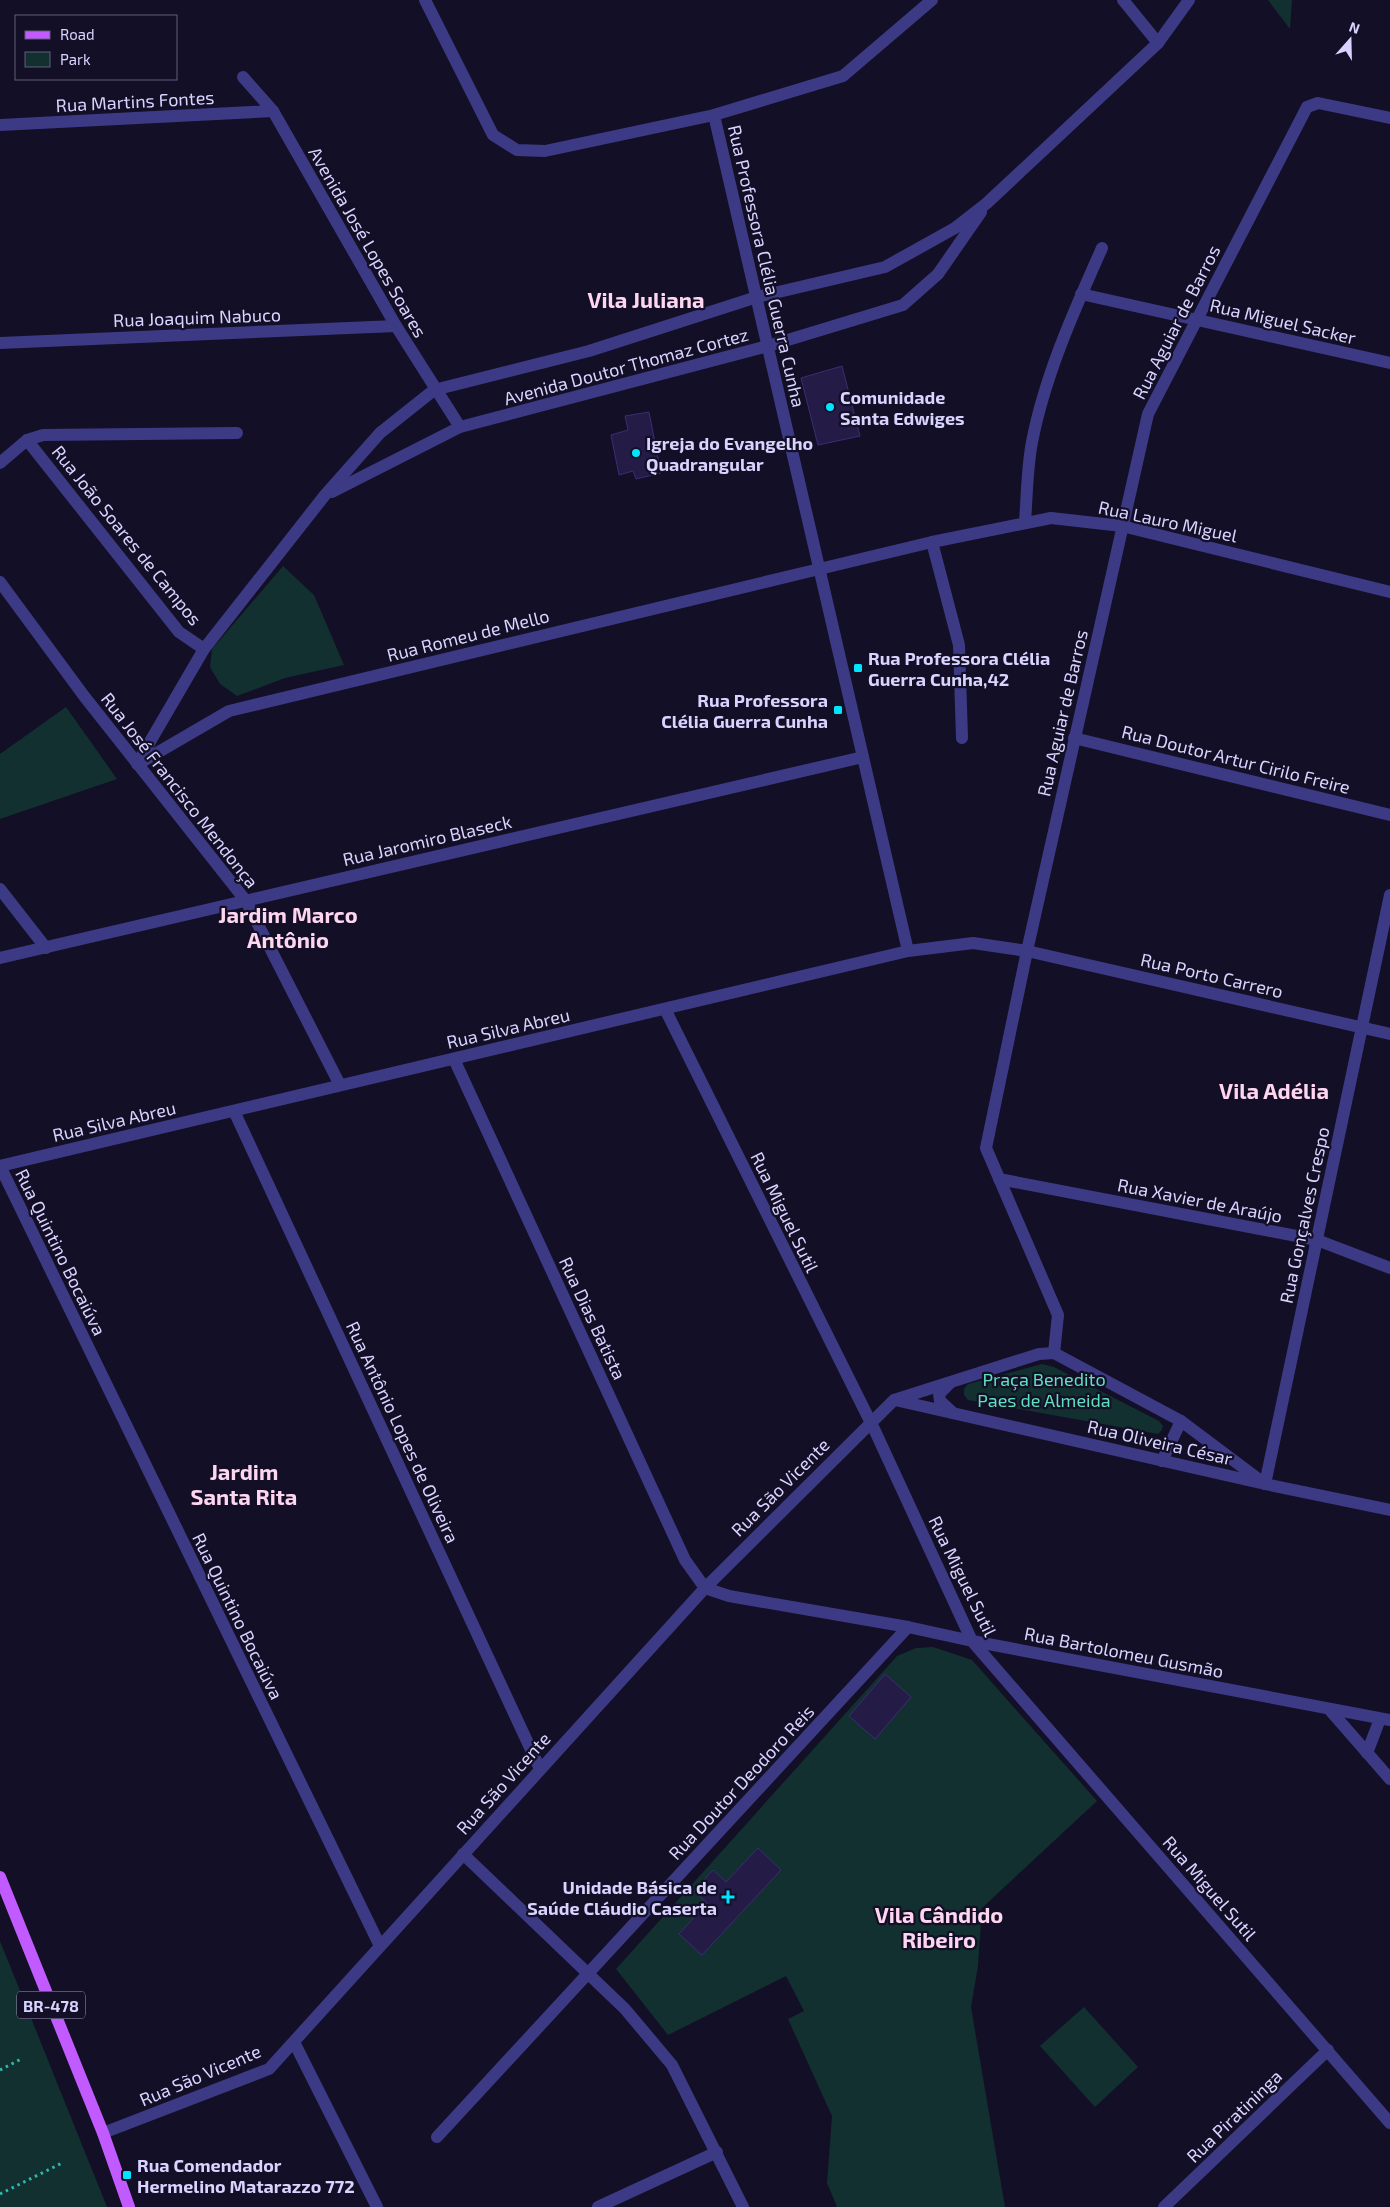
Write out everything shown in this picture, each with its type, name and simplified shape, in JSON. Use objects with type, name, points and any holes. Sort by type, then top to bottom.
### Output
[{"type":"main road","name":"BR-478","points":[[0,1877],[103,2133],[129,2207]]},
{"type":"street","points":[[425,0],[493,135],[516,150],[545,151],[714,115],[844,76],[932,0]]},
{"type":"street","points":[[1123,0],[1158,43]]},
{"type":"street","name":"Avenida Doutor Thomaz Cortez","points":[[137,764],[204,649],[325,495],[380,433],[434,390],[590,351],[757,297],[885,267],[955,228],[988,203],[1158,43],[1189,0]]},
{"type":"street","name":"Avenida José Lopes Soares","points":[[243,77],[273,111],[396,326],[434,390],[460,428]]},
{"type":"street","name":"Rua Aguiar de Barros","points":[[1054,1352],[1058,1315],[986,1148],[1074,738],[1148,414],[1307,107],[1318,103],[1390,118]]},
{"type":"street","name":"Rua Martins Fontes","points":[[0,125],[273,111]]},
{"type":"street","name":"Rua Professora Clélia Guerra Cunha","points":[[714,115],[908,951]]},
{"type":"street","name":"Avenida Doutor Thomaz Cortez","points":[[325,495],[460,428],[768,346],[903,305],[938,274],[988,203]]},
{"type":"street","points":[[1025,522],[1032,444],[1047,381],[1081,294],[1102,248]]},
{"type":"street","name":"Rua Miguel Sacker","points":[[1081,294],[1390,363]]},
{"type":"street","name":"Rua Joaquim Nabuco","points":[[0,343],[396,326]]},
{"type":"street","points":[[0,463],[27,440],[43,435],[237,432]]},
{"type":"street","name":"Rua João Soares de Campos","points":[[27,440],[179,632],[204,649]]},
{"type":"street","name":"Rua Lauro Miguel","points":[[819,569],[932,542],[1051,518],[1122,526],[1390,592]]},
{"type":"street","points":[[932,542],[959,645],[962,738]]},
{"type":"street","name":"Rua Romeu de Mello","points":[[137,764],[229,711],[819,569]]},
{"type":"street","name":"Rua José Francisco Mendonça","points":[[0,582],[137,764],[246,901],[340,1085]]},
{"type":"street","name":"Rua Doutor Artur Cirilo Freire","points":[[1074,738],[1390,816]]},
{"type":"street","name":"Rua Jaromiro Blaseck","points":[[0,958],[863,757]]},
{"type":"street","points":[[0,889],[46,948]]},
{"type":"street","name":"Rua Gonçalves Crespo","points":[[1265,1484],[1390,894]]},
{"type":"street","name":"Rua Silva Abreu","points":[[0,1166],[908,951],[973,943],[1027,951]]},
{"type":"street","name":"Rua Porto Carrero","points":[[1027,951],[1390,1034]]},
{"type":"street","name":"Rua Miguel Sutil","points":[[665,1009],[870,1421],[972,1641],[1390,2123]]},
{"type":"street","name":"Rua Dias Batista","points":[[454,1059],[685,1560],[704,1588]]},
{"type":"street","name":"Rua Antônio Lopes de Oliveira","points":[[234,1111],[540,1769]]},
{"type":"street","name":"Rua Quintino Bocaiúva","points":[[0,1166],[380,1946]]},
{"type":"street","name":"Rua Xavier de Araújo","points":[[999,1179],[1317,1240],[1390,1268]]},
{"type":"street","points":[[894,1400],[1039,1354],[1054,1352],[1182,1421],[1265,1484]]},
{"type":"street","points":[[952,1381],[939,1394],[940,1401],[953,1413]]},
{"type":"street","name":"Rua São Vicente","points":[[103,2133],[269,2069],[704,1588],[870,1421],[894,1400]]},
{"type":"street","name":"Rua Oliveira César","points":[[894,1400],[1265,1484],[1390,1510]]},
{"type":"street","points":[[1162,1461],[1182,1421]]},
{"type":"street","name":"Rua Bartolomeu Gusmão","points":[[704,1588],[728,1596],[908,1627],[1385,1720]]},
{"type":"street","name":"Rua Doutor Deodoro Reis","points":[[437,2137],[908,1627]]},
{"type":"street","points":[[1329,1709],[1390,1779]]},
{"type":"street","points":[[1367,1753],[1385,1720]]},
{"type":"street","points":[[463,1854],[625,2009],[672,2065],[743,2207]]},
{"type":"street","points":[[294,2042],[377,2207]]},
{"type":"street","name":"Rua Piratininga","points":[[1171,2205],[1328,2050]]},
{"type":"street","points":[[598,2207],[717,2152]]},
{"type":"path","points":[[0,2070],[23,2058]]},
{"type":"path","points":[[0,2194],[62,2163]]},
{"type":"green space","points":[[1268,0],[1292,0],[1290,29]]},
{"type":"green space","points":[[283,566],[314,595],[344,665],[285,678],[237,696],[220,684],[210,667],[212,649]]},
{"type":"green space","points":[[66,707],[117,779],[0,819],[0,754]]},
{"type":"green space","name":"Praça Benedito Paes de Almeida","points":[[1042,1364],[1054,1367],[1159,1421],[1163,1426],[1162,1430],[1158,1434],[968,1400],[964,1395],[964,1389],[968,1384]]},
{"type":"green space","points":[[933,1647],[972,1660],[1097,1801],[982,1908],[978,1966],[971,2007],[1005,2207],[837,2207],[827,2183],[832,2116],[788,2019],[804,2011],[786,1976],[668,2035],[616,1969],[897,1656],[916,1648]]},
{"type":"green space","points":[[0,1941],[107,2207],[0,2207]]},
{"type":"green space","points":[[1084,2007],[1138,2067],[1095,2107],[1040,2046]]},
{"type":"building","name":"Comunidade Santa Edwiges","points":[[842,366],[860,436],[818,445],[801,378]]},
{"type":"building","name":"Igreja do Evangelho Quadrangular","points":[[649,412],[661,473],[636,479],[633,471],[619,475],[611,435],[628,430],[625,416]]},
{"type":"building","points":[[885,1674],[911,1697],[875,1739],[849,1716]]},
{"type":"building","name":"Unidade Básica de Saúde Cláudio Caserta","points":[[758,1848],[781,1870],[702,1955],[679,1934],[707,1903],[694,1891],[713,1870],[726,1882]]},
{"type":"place","name":"Comunidade Santa Edwiges","points":[[830,407]]},
{"type":"place","name":"Igreja do Evangelho Quadrangular","points":[[636,453]]},
{"type":"place","name":"Rua Professora Clélia Guerra Cunha,42","points":[[858,668]]},
{"type":"place","name":"Rua Professora Clélia Guerra Cunha","points":[[838,710]]},
{"type":"place","name":"Unidade Básica de Saúde Cláudio Caserta","points":[[728,1897]]},
{"type":"place","name":"Rua Comendador Hermelino Matarazzo 772","points":[[127,2175]]},
{"type":"district","name":"Vila Juliana","points":[[646,299]]},
{"type":"district","name":"Jardim Marco Antônio","points":[[288,926]]},
{"type":"district","name":"Vila Adélia","points":[[1274,1090]]},
{"type":"district","name":"Jardim Santa Rita","points":[[244,1484]]},
{"type":"district","name":"Vila Cândido Ribeiro","points":[[939,1926]]}]
